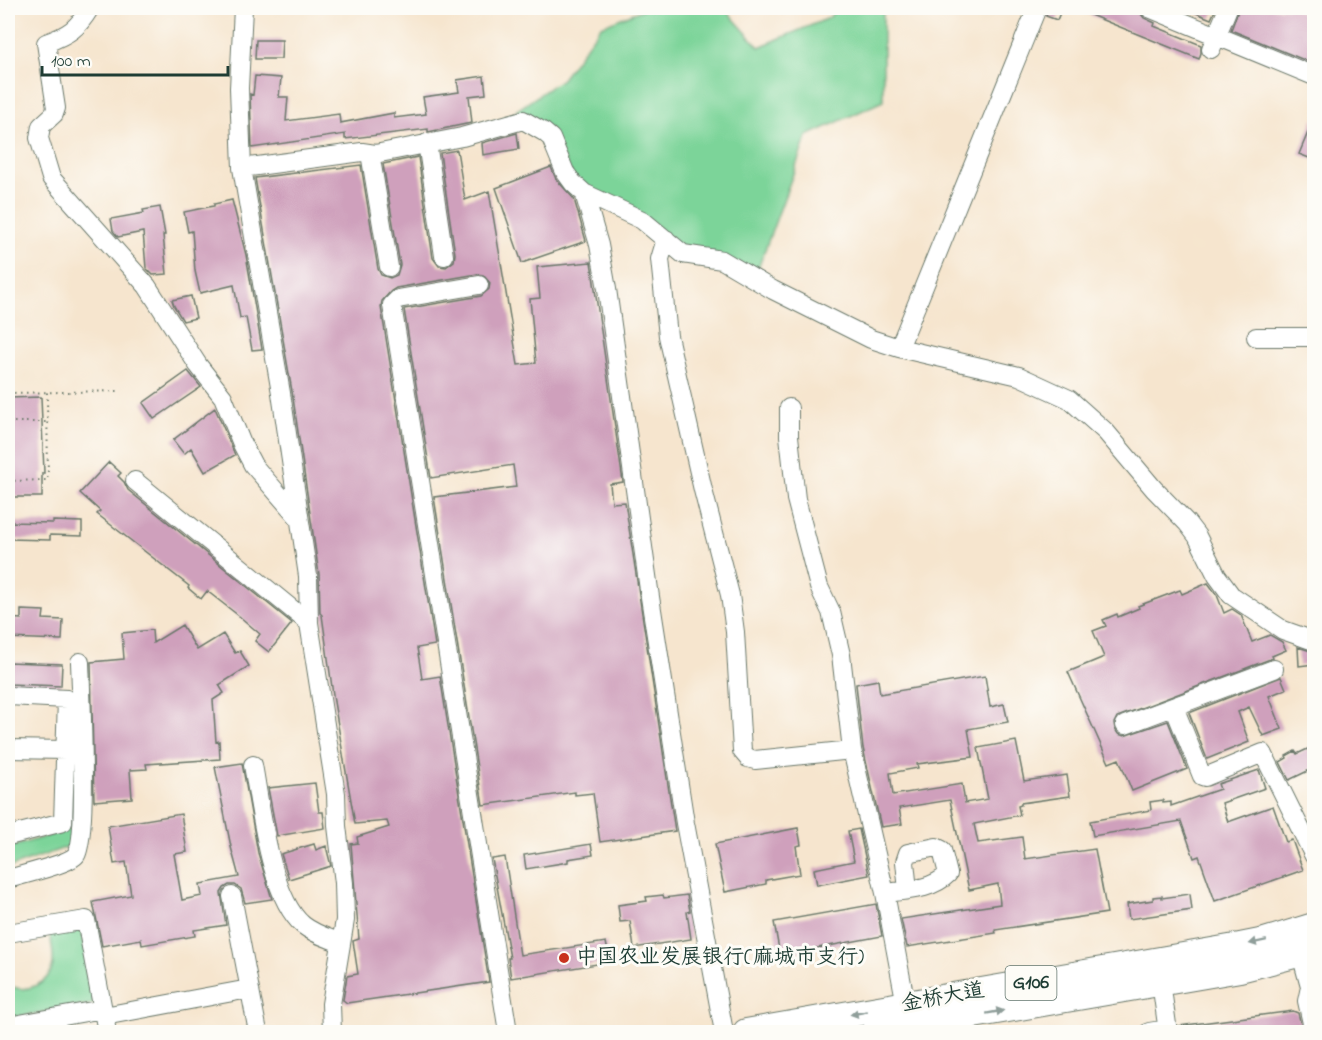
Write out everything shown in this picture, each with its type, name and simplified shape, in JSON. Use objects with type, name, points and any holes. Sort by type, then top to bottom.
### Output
[{"type":"highway","name":"金桥大道","points":[[746,1032],[1235,947],[1314,926]]},
{"type":"highway","name":"金桥大道","points":[[875,1032],[1239,969],[1308,952]]},
{"type":"street","points":[[90,8],[73,31],[46,42],[56,108],[54,114],[41,126],[39,132],[47,167],[54,183],[92,222],[147,286],[198,365],[223,397],[253,465],[299,518]]},
{"type":"street","points":[[243,8],[239,88],[242,168],[281,393],[308,576],[309,623],[336,794],[337,826],[346,908],[331,1004],[332,1032]]},
{"type":"street","points":[[899,348],[938,247],[1037,8]]},
{"type":"street","points":[[1149,8],[1213,42],[1314,76]]},
{"type":"street","points":[[1213,42],[1228,8]]},
{"type":"street","points":[[242,168],[362,152],[375,154],[462,137],[523,120],[551,138],[566,172],[573,183],[584,193],[642,220],[683,254],[722,260],[773,290],[871,339],[899,348],[1019,376],[1070,399],[1106,432],[1187,523],[1197,536],[1217,576],[1231,594],[1283,630],[1314,641]]},
{"type":"street","points":[[427,144],[444,256]]},
{"type":"street","points":[[370,153],[389,267]]},
{"type":"street","points":[[584,193],[599,245],[608,289],[650,597],[683,812],[724,1032]]},
{"type":"street","points":[[666,239],[660,259],[668,336],[703,490],[730,595],[735,632],[742,751],[748,758],[756,760],[852,750]]},
{"type":"street","points":[[479,285],[398,298],[392,305],[508,1032]]},
{"type":"street","points":[[1256,337],[1314,337]]},
{"type":"street","points":[[789,408],[789,436],[796,499],[819,587],[831,612],[840,655],[852,750],[885,893],[906,1005]]},
{"type":"street","points":[[135,481],[309,623]]},
{"type":"street","points":[[8,879],[71,860],[80,848],[83,769],[80,662]]},
{"type":"street","points":[[1125,725],[1274,669]]},
{"type":"street","points":[[8,696],[67,699],[63,822],[8,836]]},
{"type":"street","points":[[1174,707],[1202,776],[1205,777],[1263,753],[1314,856]]},
{"type":"street","points":[[8,749],[66,750]]},
{"type":"street","points":[[253,765],[275,876],[282,895],[293,914],[304,926],[321,936],[341,943]]},
{"type":"street","points":[[885,893],[909,890]]},
{"type":"street","points":[[232,896],[258,1032]]},
{"type":"street","points":[[8,933],[86,920],[105,1019]]},
{"type":"street","points":[[1308,952],[1310,987],[1307,1001],[1314,1032]]},
{"type":"street","points":[[1149,1032],[1167,1031],[1161,982]]},
{"type":"street","points":[[8,1026],[105,1019],[249,989]]},
{"type":"path","points":[[8,393],[121,391]]},
{"type":"path","points":[[8,481],[48,480],[47,392]]},
{"type":"path","points":[[8,422],[48,422]]},
{"type":"green space","points":[[646,8],[724,8],[759,47],[829,18],[837,8],[883,8],[883,101],[807,136],[756,274],[689,252],[573,178],[550,129],[516,111],[562,79],[601,26]]},
{"type":"green space","points":[[73,828],[73,845],[8,868],[8,848]]},
{"type":"green space","points":[[81,924],[94,1004],[8,1018],[8,985],[15,988],[36,986],[51,971],[53,955],[49,930]]},
{"type":"building","points":[[1048,8],[1062,8],[1057,20],[1046,16]]},
{"type":"building","points":[[1073,8],[1132,8],[1138,10],[1144,18],[1155,23],[1154,26],[1201,45],[1199,59]]},
{"type":"building","points":[[1184,8],[1216,8],[1211,19]]},
{"type":"building","points":[[1239,8],[1291,8],[1314,17],[1314,64],[1231,30]]},
{"type":"building","points":[[256,40],[282,40],[281,59],[255,59]]},
{"type":"building","points":[[255,76],[281,78],[279,97],[288,97],[286,121],[339,114],[340,123],[394,113],[394,118],[426,114],[423,97],[459,92],[457,80],[484,76],[486,94],[469,96],[472,123],[428,132],[428,129],[345,139],[345,134],[252,148],[250,94],[253,95]]},
{"type":"building","points":[[1314,118],[1314,160],[1299,154]]},
{"type":"building","points":[[517,133],[519,149],[483,155],[482,143]]},
{"type":"building","points":[[457,150],[465,200],[489,191],[518,365],[536,363],[530,299],[540,298],[537,267],[591,262],[623,482],[610,484],[612,503],[625,502],[675,831],[600,842],[593,793],[575,795],[575,792],[483,805],[434,497],[516,487],[513,465],[431,478],[404,309],[481,296],[489,289],[490,283],[483,275],[477,274],[396,288],[382,301],[381,307],[435,645],[417,648],[422,679],[440,676],[489,982],[347,1003],[343,1000],[347,976],[358,974],[353,941],[359,939],[351,844],[358,843],[357,837],[389,827],[387,821],[355,824],[320,613],[319,574],[292,391],[255,178],[361,165],[378,269],[381,275],[390,278],[397,275],[400,265],[383,164],[418,157],[433,258],[439,266],[446,267],[454,261],[455,254],[440,153]]},
{"type":"building","points":[[551,167],[556,179],[574,199],[586,241],[522,263],[496,188]]},
{"type":"building","points":[[232,200],[246,255],[262,349],[252,350],[246,317],[240,318],[234,285],[200,293],[195,271],[192,231],[188,232],[184,212]]},
{"type":"building","points":[[160,207],[165,235],[163,235],[167,274],[153,275],[146,268],[143,232],[118,237],[113,231],[111,219],[144,213],[143,210]]},
{"type":"building","points":[[191,296],[196,318],[183,321],[172,300]]},
{"type":"building","points":[[188,371],[201,387],[154,419],[143,403]]},
{"type":"building","points":[[41,397],[44,473],[42,473],[42,497],[8,497],[8,398]]},
{"type":"building","points":[[215,408],[235,455],[205,472],[191,448],[184,454],[173,440]]},
{"type":"building","points":[[109,462],[121,473],[118,476],[128,490],[292,623],[269,652],[255,641],[260,634],[239,616],[207,591],[201,599],[188,588],[189,586],[97,514],[100,511],[80,493]]},
{"type":"building","points":[[53,521],[82,522],[82,536],[50,535],[50,540],[8,539],[8,522],[53,523]]},
{"type":"building","points":[[1208,583],[1217,595],[1224,613],[1232,609],[1241,615],[1252,642],[1270,635],[1282,642],[1286,650],[1272,656],[1273,658],[1117,717],[1114,723],[1115,729],[1118,734],[1124,736],[1168,721],[1187,769],[1132,791],[1119,759],[1109,763],[1068,672],[1104,657],[1093,631],[1106,626],[1103,620],[1117,614],[1118,617],[1139,608],[1138,606],[1180,590],[1182,594]]},
{"type":"building","points":[[21,610],[44,611],[43,619],[63,620],[62,640],[8,638],[8,618],[21,619]]},
{"type":"building","points":[[182,625],[197,650],[223,634],[235,653],[240,651],[249,666],[219,685],[224,693],[213,700],[216,742],[219,741],[220,759],[146,764],[147,769],[130,770],[132,798],[94,801],[91,662],[124,659],[122,633],[152,630],[153,643]]},
{"type":"building","points":[[1298,647],[1314,652],[1314,664],[1299,666]]},
{"type":"building","points":[[8,662],[62,664],[61,686],[8,684]]},
{"type":"building","points":[[985,676],[990,707],[1004,704],[1008,722],[968,729],[973,757],[917,764],[918,768],[890,773],[893,795],[962,784],[965,803],[988,799],[978,748],[1016,741],[1024,781],[1067,775],[1070,796],[1021,803],[1018,806],[1020,815],[974,824],[978,843],[1022,837],[1025,859],[1095,849],[1107,913],[995,930],[996,933],[907,947],[901,919],[1000,904],[998,884],[969,890],[950,800],[899,808],[902,824],[881,827],[863,748],[856,684],[878,680],[880,694]]},
{"type":"building","points":[[1281,677],[1286,689],[1269,696],[1282,729],[1263,736],[1249,707],[1238,712],[1249,742],[1207,759],[1189,713]]},
{"type":"building","points":[[1314,746],[1314,768],[1289,780],[1280,762],[1295,751],[1297,754]]},
{"type":"building","points":[[242,763],[258,853],[272,899],[245,903],[241,889],[235,885],[229,885],[221,893],[226,925],[194,930],[195,936],[142,945],[141,939],[102,946],[93,902],[131,895],[126,862],[114,864],[108,826],[181,814],[187,852],[174,854],[182,900],[202,896],[200,884],[239,877],[215,767]]},
{"type":"building","points":[[1259,770],[1265,788],[1222,803],[1228,822],[1273,806],[1286,842],[1292,840],[1303,870],[1215,901],[1199,856],[1194,858],[1181,821],[1093,836],[1090,821],[1151,810],[1150,802],[1163,800],[1163,803],[1171,802],[1171,806],[1220,789],[1218,784]]},
{"type":"building","points":[[315,783],[319,812],[323,812],[325,828],[277,836],[268,788]]},
{"type":"building","points":[[798,828],[801,845],[796,846],[800,874],[766,880],[766,884],[725,892],[715,844]]},
{"type":"building","points":[[859,829],[869,875],[817,885],[814,869],[854,861],[848,831]]},
{"type":"building","points":[[314,844],[316,850],[326,846],[331,866],[289,879],[281,854]]},
{"type":"building","points":[[591,844],[593,855],[526,869],[524,855]]},
{"type":"building","points":[[505,857],[520,955],[606,942],[610,962],[511,978],[508,958],[510,958],[492,859]]},
{"type":"building","points":[[1190,894],[1192,910],[1129,919],[1127,904],[1153,900],[1153,897]]},
{"type":"building","points":[[663,895],[664,898],[687,895],[691,939],[634,948],[630,921],[620,922],[618,905],[647,901],[646,897]]},
{"type":"building","points":[[876,904],[882,936],[780,955],[774,922]]},
{"type":"building","points":[[1293,1011],[1298,1013],[1303,1032],[1179,1032],[1179,1026]]},
{"type":"place","name":"中国农业发展银行(麻城市支行)","points":[[564,958]]}]
